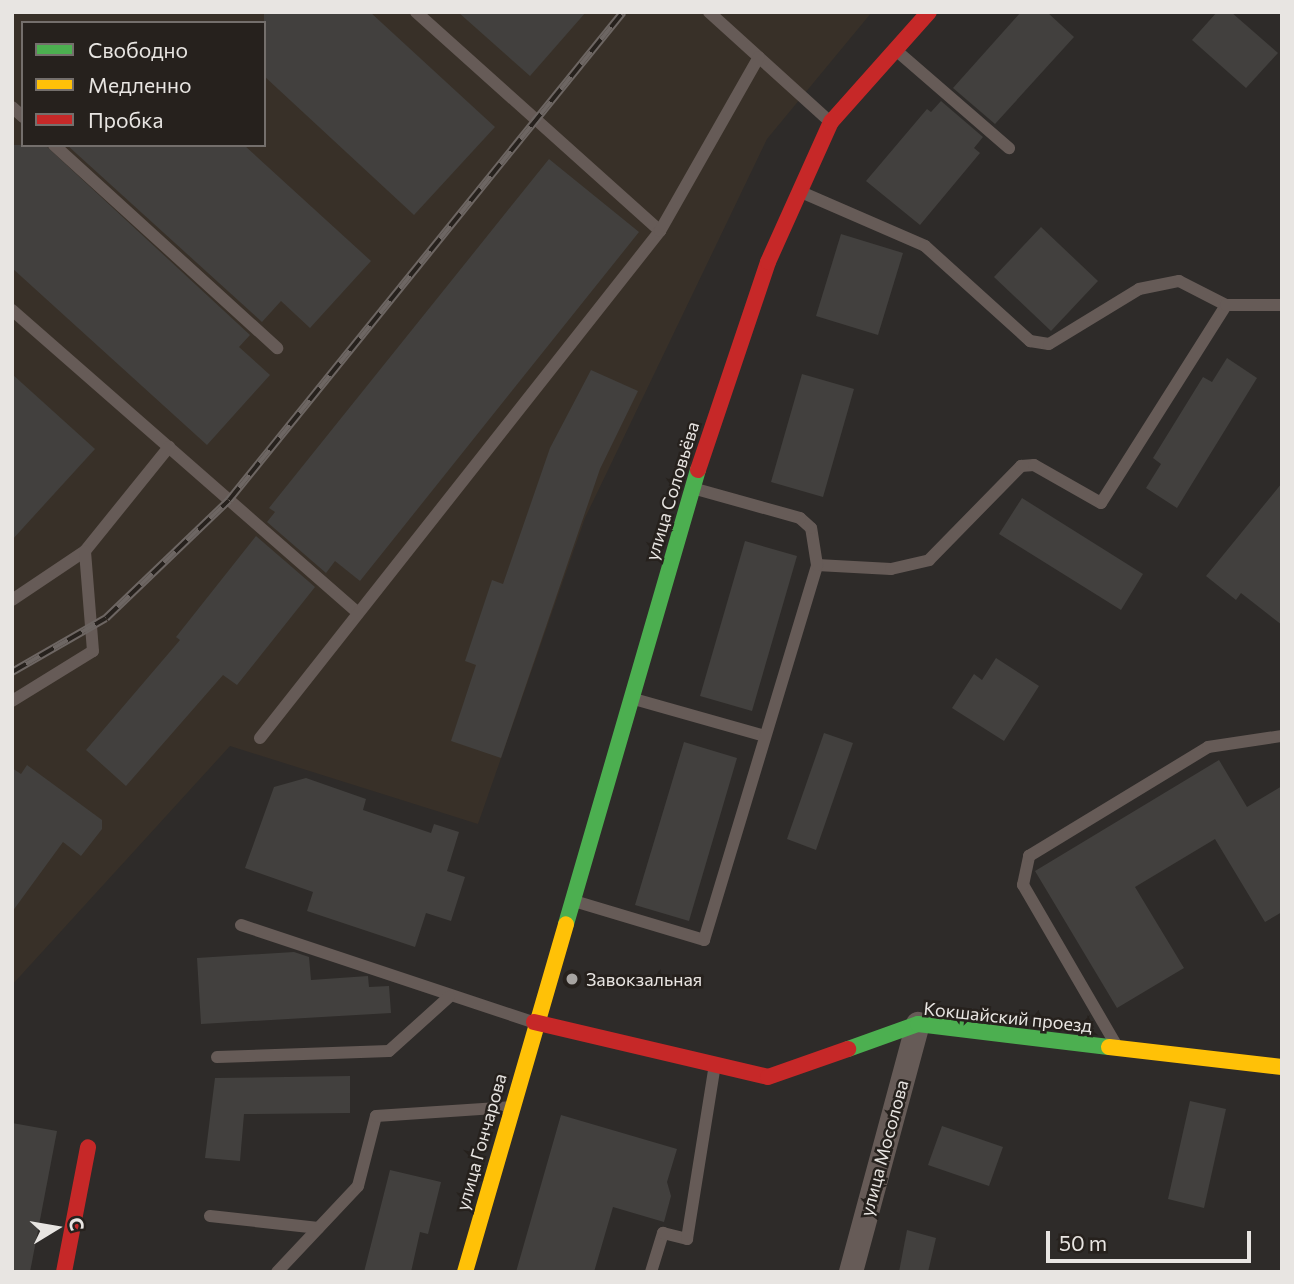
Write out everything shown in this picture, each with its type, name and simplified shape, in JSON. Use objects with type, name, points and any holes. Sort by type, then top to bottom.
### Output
[{"type":"street","name":"улица Соловьёва","points":[[534,1022],[692,488],[797,190],[831,122],[929,12]]},
{"type":"street","name":"Кокшайский проезд","points":[[534,1022],[768,1077],[918,1024],[1282,1067]]},
{"type":"street","name":"улица Гончарова","points":[[464,1272],[534,1022]]},
{"type":"street","name":"улица Мосолова","points":[[851,1272],[918,1024]]},
{"type":"street","points":[[64,1272],[88,1147]]},
{"type":"lane","points":[[416,12],[660,231]]},
{"type":"lane","points":[[709,12],[831,122]]},
{"type":"lane","points":[[895,50],[1009,148]]},
{"type":"lane","points":[[260,738],[660,231],[759,57]]},
{"type":"lane","points":[[56,147],[277,348]]},
{"type":"lane","points":[[797,190],[925,246],[1030,341],[1049,344],[1139,289],[1179,281],[1226,305],[1282,305]]},
{"type":"lane","points":[[817,565],[891,569],[929,559],[1021,466],[1034,465],[1101,503],[1226,305]]},
{"type":"lane","points":[[12,310],[358,613]]},
{"type":"lane","points":[[12,600],[85,551],[169,447]]},
{"type":"lane","points":[[570,900],[704,940],[817,565],[811,528],[800,518],[692,488]]},
{"type":"lane","points":[[12,701],[93,651],[85,551]]},
{"type":"lane","points":[[630,698],[765,736]]},
{"type":"lane","points":[[1118,1049],[1023,886],[1029,856],[1208,747],[1282,736]]},
{"type":"lane","points":[[241,925],[449,997],[534,1022]]},
{"type":"lane","points":[[217,1056],[389,1051],[449,997]]},
{"type":"lane","points":[[651,1272],[663,1233],[687,1239],[715,1065]]},
{"type":"lane","points":[[277,1272],[358,1186],[376,1116],[511,1107]]},
{"type":"lane","points":[[210,1216],[318,1228]]},
{"type":"shaded area","points":[[12,12],[872,12],[767,139],[585,518],[478,824],[230,746],[12,985]]},
{"type":"building","points":[[264,12],[370,12],[495,127],[414,215],[266,78]]},
{"type":"building","points":[[458,12],[586,12],[530,76]]},
{"type":"building","points":[[1021,12],[1047,12],[1074,37],[995,124],[953,88]]},
{"type":"building","points":[[1217,12],[1231,12],[1278,53],[1246,88],[1192,40]]},
{"type":"building","points":[[941,101],[983,137],[974,148],[980,153],[920,225],[866,181],[927,109],[931,112]]},
{"type":"building","points":[[12,145],[47,147],[250,335],[239,347],[270,375],[207,445],[12,268]]},
{"type":"building","points":[[69,147],[246,147],[371,261],[310,328],[281,301],[262,322]]},
{"type":"building","points":[[549,159],[639,232],[360,581],[335,561],[326,573],[267,522],[275,512],[269,508]]},
{"type":"building","points":[[1041,227],[1098,281],[1051,331],[994,277]]},
{"type":"building","points":[[841,234],[903,253],[878,335],[816,316]]},
{"type":"building","points":[[1227,358],[1257,378],[1177,508],[1146,488],[1161,464],[1153,458],[1203,377],[1212,382]]},
{"type":"building","points":[[591,370],[638,391],[600,469],[501,758],[451,741],[476,665],[465,661],[492,580],[503,584],[550,448]]},
{"type":"building","points":[[12,374],[95,449],[12,540]]},
{"type":"building","points":[[802,374],[854,389],[823,497],[771,482]]},
{"type":"building","points":[[1282,483],[1282,625],[1241,593],[1236,600],[1206,576]]},
{"type":"building","points":[[1022,498],[1143,574],[1121,610],[999,534]]},
{"type":"building","points":[[256,536],[315,587],[237,685],[223,675],[126,786],[86,750],[180,640],[176,637]]},
{"type":"building","points":[[745,541],[797,556],[752,711],[700,696]]},
{"type":"building","points":[[996,658],[1039,686],[1004,741],[952,708],[974,674],[982,680]]},
{"type":"building","points":[[824,733],[853,743],[816,850],[787,839]]},
{"type":"building","points":[[684,742],[737,758],[689,921],[635,905]]},
{"type":"building","points":[[1219,760],[1247,807],[1282,786],[1282,912],[1265,922],[1215,839],[1135,887],[1184,968],[1117,1008],[1035,871]]},
{"type":"building","points":[[27,765],[102,820],[102,829],[81,856],[63,842],[12,912],[12,768],[21,774]]},
{"type":"building","points":[[306,778],[366,799],[363,810],[431,833],[434,824],[459,832],[447,871],[465,877],[451,921],[426,913],[415,947],[307,911],[313,892],[245,868],[274,787]]},
{"type":"building","points":[[294,952],[309,957],[311,980],[368,976],[369,987],[389,986],[391,1013],[201,1024],[197,958]]},
{"type":"building","points":[[350,1076],[350,1113],[244,1114],[240,1161],[205,1158],[215,1078]]},
{"type":"building","points":[[1190,1101],[1226,1109],[1204,1208],[1168,1199]]},
{"type":"building","points":[[561,1115],[677,1149],[667,1182],[671,1196],[664,1222],[613,1207],[594,1272],[516,1272]]},
{"type":"building","points":[[12,1123],[57,1131],[30,1272],[12,1272]]},
{"type":"building","points":[[942,1126],[1003,1147],[989,1186],[928,1165]]},
{"type":"building","points":[[390,1170],[441,1182],[428,1234],[420,1232],[411,1272],[364,1272]]},
{"type":"building","points":[[907,1230],[936,1238],[928,1272],[899,1272]]},
{"type":"railway","points":[[12,672],[106,618],[229,500],[623,12]]},
{"type":"traffic: fast","points":[[566,924],[698,470]]},
{"type":"traffic: fast","points":[[848,1049],[918,1024],[1109,1047]]},
{"type":"traffic: slow","points":[[465,1272],[566,924]]},
{"type":"traffic: slow","points":[[1109,1047],[1282,1067]]},
{"type":"traffic: jam","points":[[698,470],[768,262],[831,122],[929,12]]},
{"type":"traffic: jam","points":[[534,1022],[768,1077],[848,1049]]},
{"type":"traffic: jam","points":[[64,1272],[88,1147]]},
{"type":"place","name":"Завокзальная","points":[[572,979]]}]
